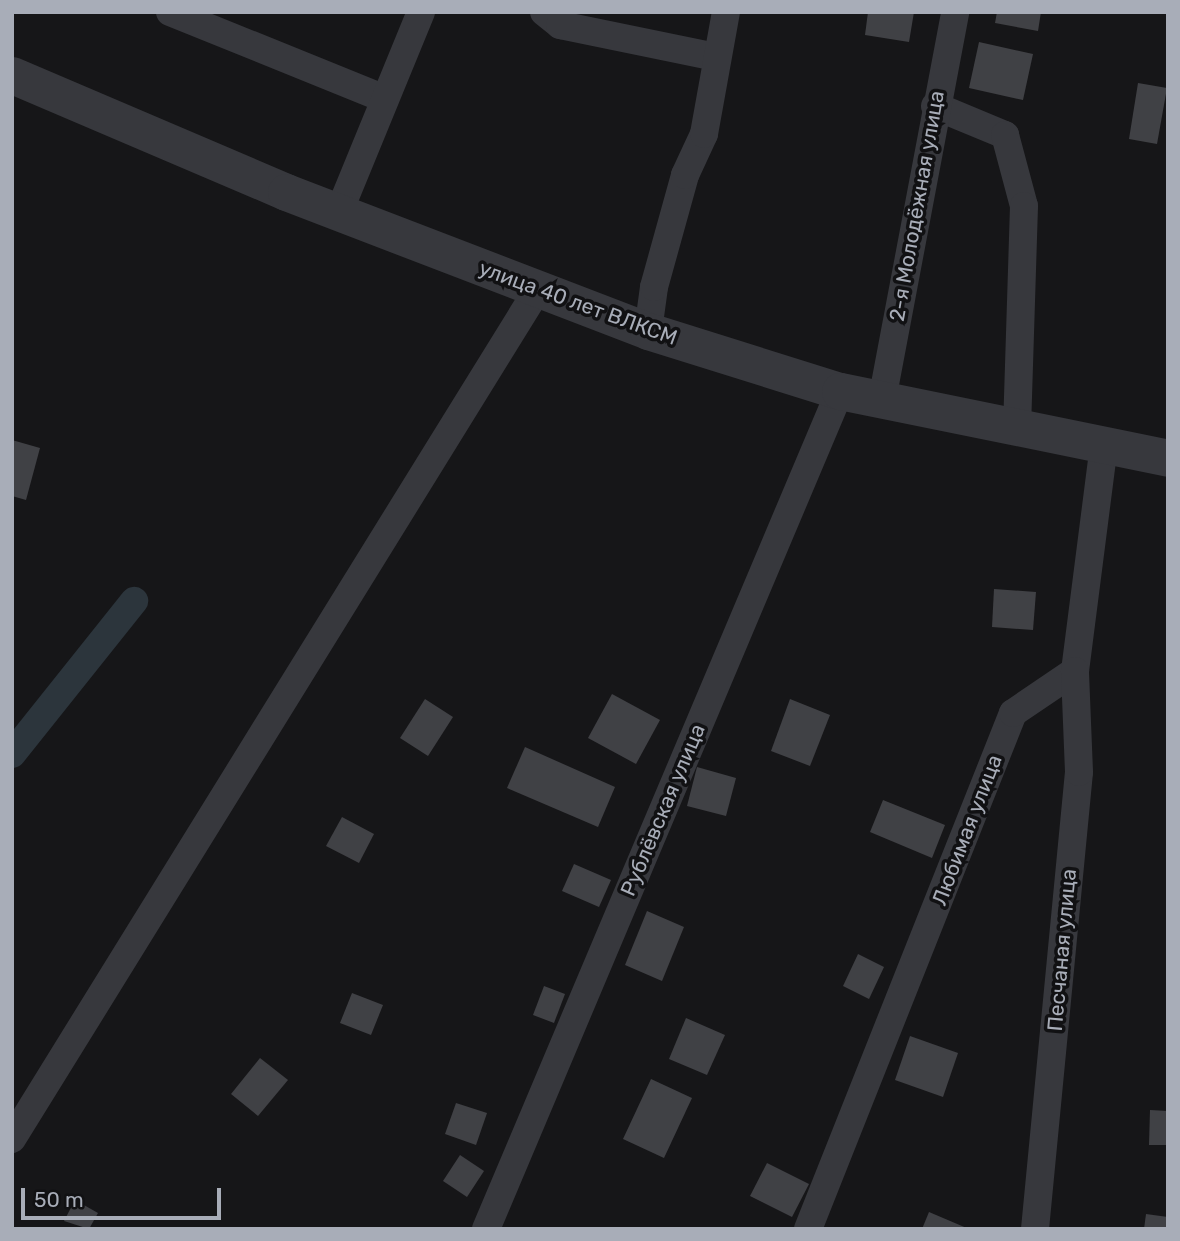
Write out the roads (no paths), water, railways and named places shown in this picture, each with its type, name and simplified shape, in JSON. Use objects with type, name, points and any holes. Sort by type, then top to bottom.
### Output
[{"type":"street","points":[[170,12],[383,99]]},
{"type":"street","points":[[339,212],[383,99],[421,12]]},
{"type":"street","points":[[544,12],[560,25],[716,57]]},
{"type":"street","points":[[648,331],[654,287],[681,187],[704,134],[726,12]]},
{"type":"street","name":"2-я Молодёжная улица","points":[[882,400],[935,106],[955,12]]},
{"type":"street","name":"улица 40 лет ВЛКСМ","points":[[12,75],[339,212],[648,331],[840,391],[1168,457]]},
{"type":"street","points":[[935,106],[1005,135],[1024,206],[1017,427]]},
{"type":"street","points":[[12,1139],[538,289]]},
{"type":"street","name":"Рублёвская улица","points":[[486,1229],[840,391]]},
{"type":"street","points":[[1075,671],[1104,445]]},
{"type":"street","name":"Любимая улица","points":[[808,1229],[1013,713],[1075,671]]},
{"type":"street","name":"Песчаная улица","points":[[1035,1229],[1079,772],[1075,671]]},
{"type":"waterway","points":[[12,754],[134,601]]}]
